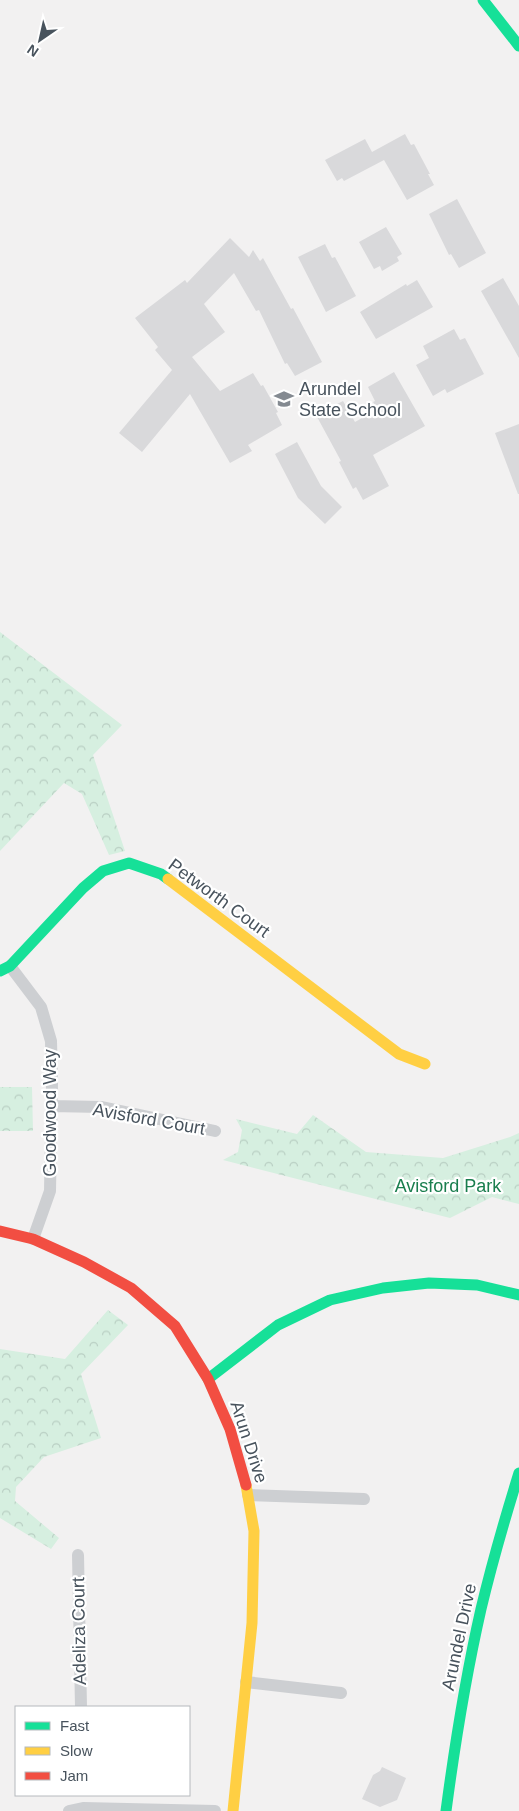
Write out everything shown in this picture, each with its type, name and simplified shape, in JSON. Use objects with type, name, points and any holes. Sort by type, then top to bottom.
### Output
[{"type":"street","points":[[483,0],[519,46]]},
{"type":"street","name":"Petworth Court","points":[[5,968],[83,888],[103,871],[129,863],[161,874],[399,1054],[424,1064]]},
{"type":"street","name":"Goodwood Way","points":[[5,968],[41,1007],[51,1041],[50,1191],[33,1239]]},
{"type":"street","name":"Avisford Court","points":[[52,1106],[102,1107],[216,1131]]},
{"type":"street","name":"Arun Drive","points":[[0,1231],[33,1239],[84,1262],[131,1288],[175,1326],[208,1379],[230,1429],[246,1477],[254,1530],[252,1623],[233,1811]]},
{"type":"street","points":[[208,1379],[278,1325],[330,1300],[384,1288],[429,1283],[478,1285],[519,1295]]},
{"type":"street","name":"Arundel Drive","points":[[446,1811],[456,1740],[474,1642],[497,1544],[519,1473]]},
{"type":"street","points":[[248,1495],[364,1499]]},
{"type":"street","name":"Adeliza Court","points":[[78,1555],[81,1706]]},
{"type":"street","points":[[246,1682],[341,1694]]},
{"type":"street","points":[[69,1811],[83,1801],[215,1811]]},
{"type":"green space","points":[[0,632],[122,725],[93,755],[125,851],[109,855],[82,794],[64,783],[0,851]]},
{"type":"green space","points":[[0,1087],[32,1087],[33,1131],[0,1131]]},
{"type":"green space","name":"Avisford Park","points":[[313,1115],[366,1152],[443,1158],[519,1133],[519,1204],[492,1197],[450,1218],[223,1160],[238,1152],[242,1130],[236,1119],[297,1134]]},
{"type":"green space","points":[[108,1310],[128,1325],[81,1374],[101,1438],[44,1457],[16,1487],[15,1501],[59,1538],[51,1549],[0,1518],[0,1349],[65,1359]]},
{"type":"building","points":[[405,134],[411,145],[414,144],[434,185],[407,200],[384,160],[344,181],[342,178],[337,181],[325,160],[365,139],[372,152]]},
{"type":"building","points":[[457,199],[486,253],[459,268],[451,254],[449,255],[429,214]]},
{"type":"building","points":[[386,227],[402,254],[397,257],[399,261],[382,271],[380,266],[374,269],[359,242]]},
{"type":"building","points":[[230,238],[249,257],[253,250],[260,261],[263,258],[322,362],[295,376],[287,363],[285,364],[259,310],[256,311],[234,273],[204,304],[225,332],[192,357],[220,391],[253,373],[261,386],[263,385],[278,412],[276,413],[282,425],[248,445],[252,451],[230,463],[190,394],[142,452],[119,433],[172,370],[155,350],[158,347],[135,318],[185,280],[187,283]]},
{"type":"building","points":[[325,244],[332,258],[335,257],[356,296],[326,312],[298,257]]},
{"type":"building","points":[[503,278],[519,306],[519,358],[481,291]]},
{"type":"building","points":[[417,280],[433,307],[376,339],[360,312],[406,284],[407,286]]},
{"type":"building","points":[[454,329],[460,340],[465,338],[484,374],[447,393],[445,389],[433,396],[416,365],[429,358],[423,346]]},
{"type":"building","points":[[394,372],[425,426],[373,455],[389,486],[363,500],[356,487],[353,489],[339,462],[341,461],[316,415],[343,401],[355,422],[378,409],[373,402],[375,401],[368,387]]},
{"type":"building","points":[[519,424],[519,494],[518,494],[495,433]]},
{"type":"building","points":[[297,442],[321,486],[342,507],[325,524],[298,498],[275,454]]},
{"type":"building","points":[[382,1767],[406,1778],[397,1800],[380,1807],[362,1799],[373,1775],[380,1771]]},
{"type":"traffic: fast","points":[[483,0],[519,46]]},
{"type":"traffic: fast","points":[[0,971],[10,966],[83,888],[103,871],[129,863],[161,874],[168,879]]},
{"type":"traffic: fast","points":[[208,1379],[278,1325],[330,1300],[383,1288],[429,1283],[477,1285],[519,1295]]},
{"type":"traffic: fast","points":[[446,1811],[461,1709],[481,1609],[519,1473]]},
{"type":"traffic: slow","points":[[168,879],[399,1054],[425,1064]]},
{"type":"traffic: slow","points":[[233,1811],[252,1623],[254,1531],[246,1485]]},
{"type":"traffic: jam","points":[[0,1231],[33,1239],[84,1262],[131,1288],[175,1326],[208,1379],[230,1429],[246,1485]]},
{"type":"place","name":"Arundel State School","points":[[284,399]]}]
